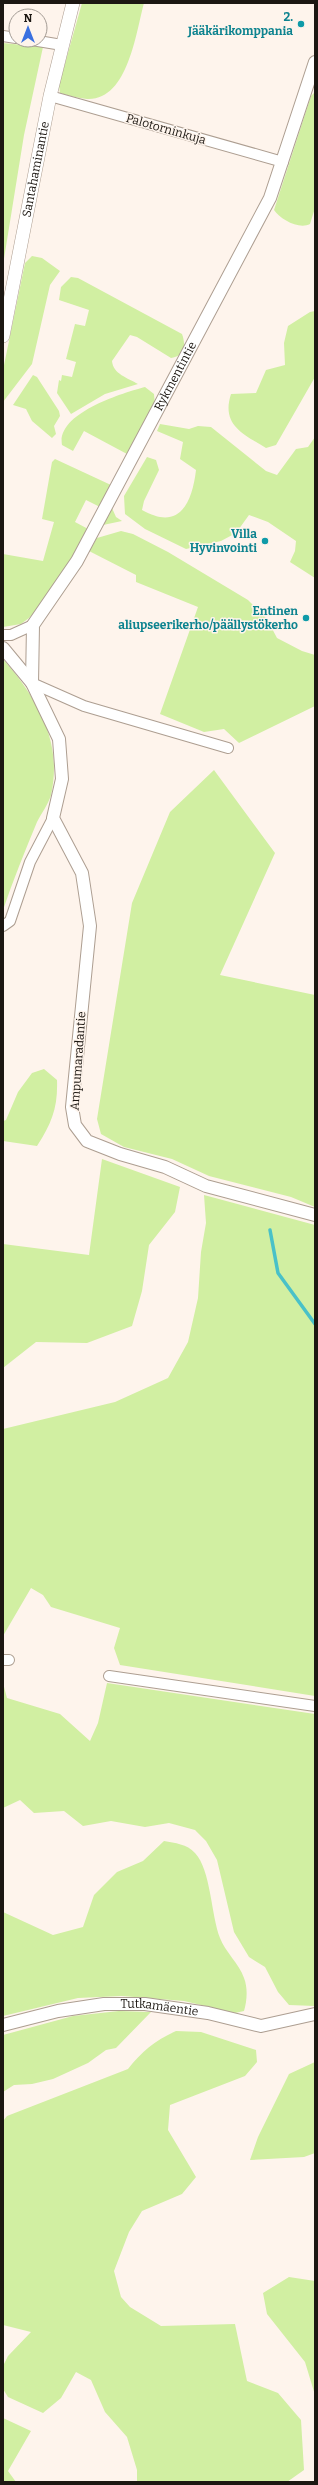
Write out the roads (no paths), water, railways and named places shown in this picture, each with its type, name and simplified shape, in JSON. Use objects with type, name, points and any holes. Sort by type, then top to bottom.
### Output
[{"type":"main road","name":"Santahaminantie","points":[[3,336],[50,96],[72,3]]},
{"type":"street","points":[[48,43],[62,45]]},
{"type":"street","name":"Rykmentintie","points":[[33,625],[77,561],[270,198],[314,71]]},
{"type":"street","name":"Palotorninkuja","points":[[50,96],[283,162]]},
{"type":"street","points":[[3,635],[11,635],[33,625],[32,683]]},
{"type":"street","points":[[3,648],[32,683],[59,739],[62,757],[62,780],[53,818],[30,862],[10,921],[3,926]]},
{"type":"street","points":[[32,683],[84,706],[228,748]]},
{"type":"street","name":"Ampumaradantie","points":[[53,818],[82,873],[90,926],[72,1107],[75,1125],[87,1140],[120,1154],[165,1167],[206,1186],[315,1215]]},
{"type":"street","points":[[109,1676],[315,1706]]},
{"type":"street","name":"Tutkamäentie","points":[[3,2026],[58,2011],[104,2004],[145,2004],[208,2012],[261,2026],[315,2014]]},
{"type":"waterway","points":[[270,1230],[278,1273],[315,1324]]},
{"type":"place","name":"2. Jääkärikomppania","points":[[301,24]]},
{"type":"place","name":"Villa Hyvinvointi","points":[[265,541]]},
{"type":"place","name":"Entinen aliupseerikerho/päällystökerho","points":[[306,618]]}]
